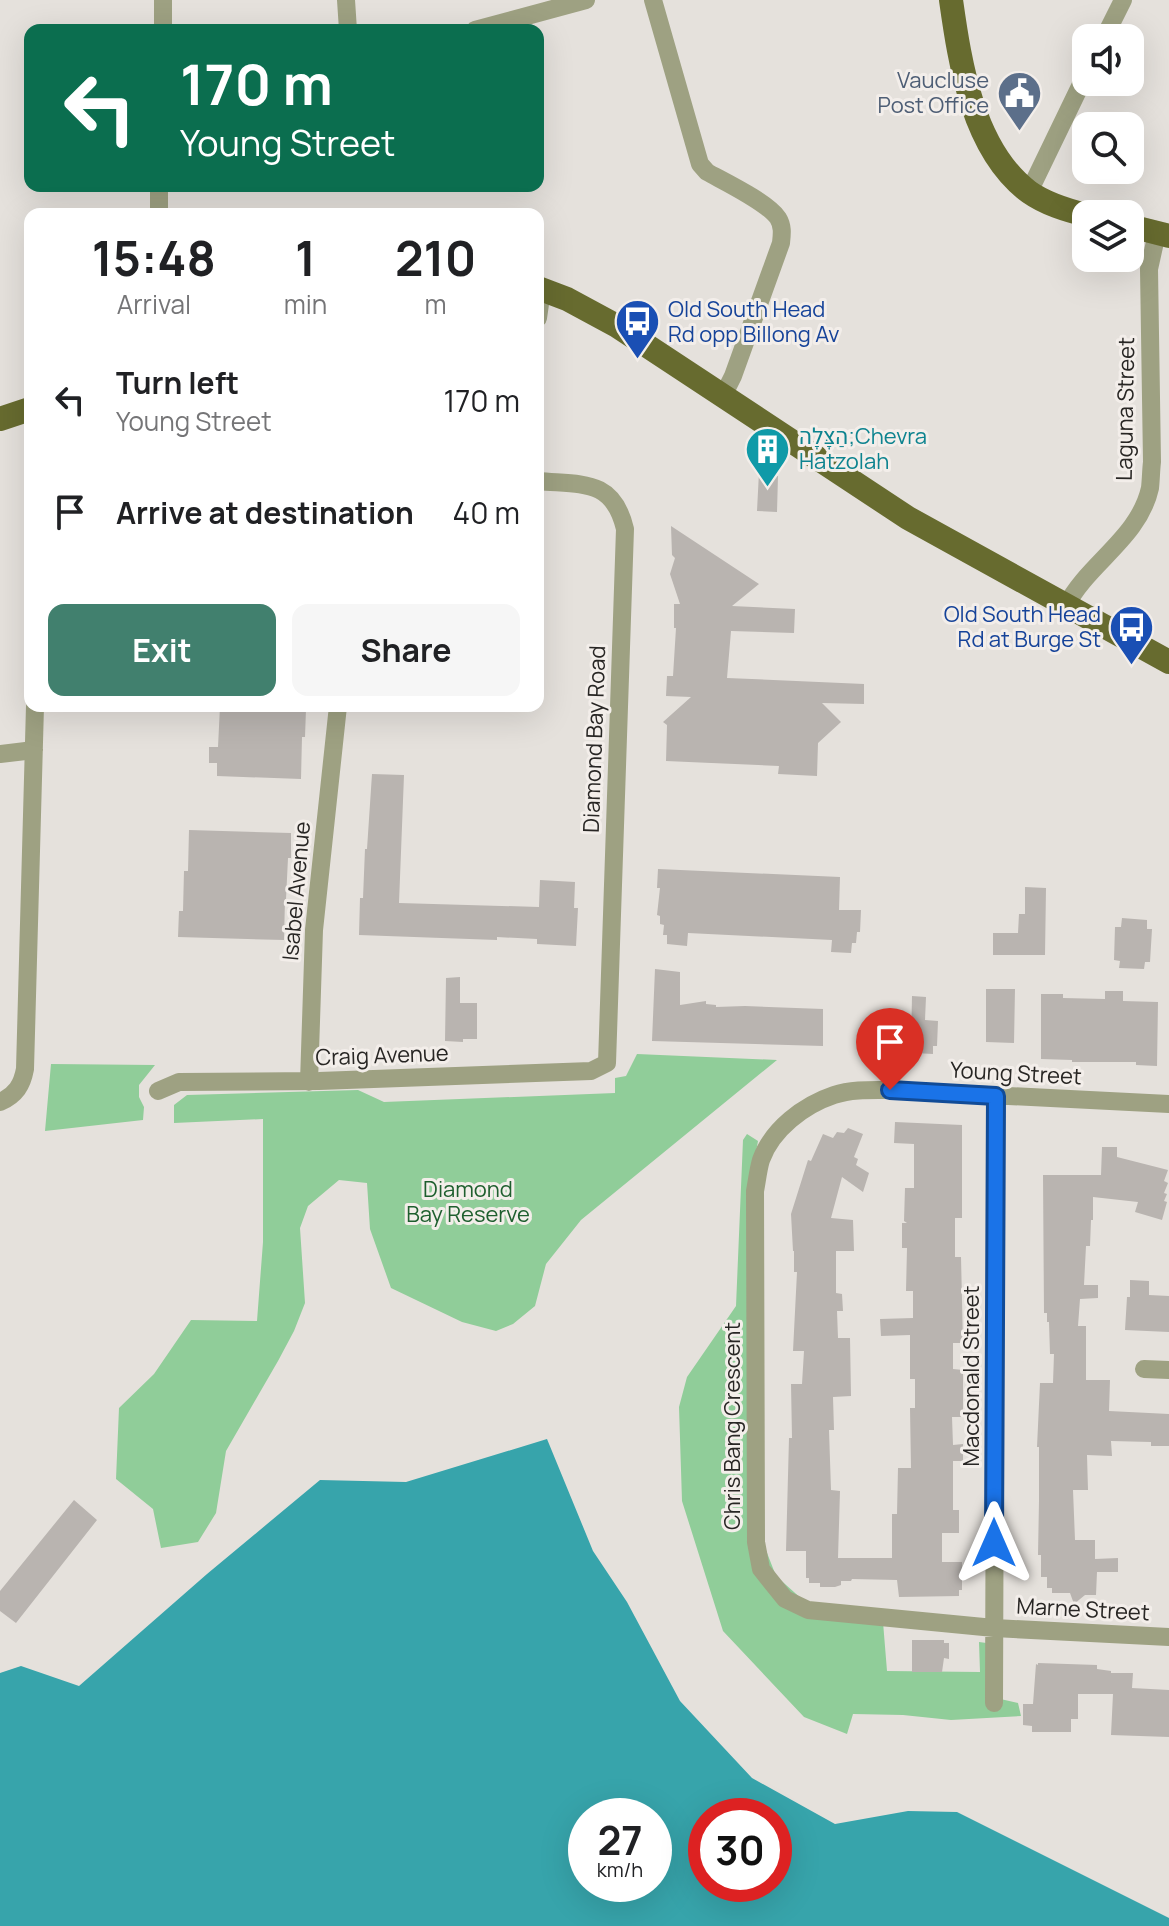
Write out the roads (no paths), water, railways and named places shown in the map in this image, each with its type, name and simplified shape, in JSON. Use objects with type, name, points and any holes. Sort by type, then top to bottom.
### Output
[{"type":"main road","points":[[951,0],[963,70],[978,119],[993,149],[1009,174],[1029,192],[1072,211]]},
{"type":"main road","points":[[544,290],[595,312],[908,518],[1169,662]]},
{"type":"main road","points":[[0,419],[24,411]]},
{"type":"street","points":[[163,0],[163,24]]},
{"type":"street","points":[[346,0],[348,24]]},
{"type":"street","points":[[497,24],[586,0]]},
{"type":"street","points":[[653,0],[700,164],[707,172],[766,206],[777,217],[782,228],[776,258],[723,396]]},
{"type":"street","points":[[1111,24],[1123,0]]},
{"type":"street","points":[[1029,192],[1075,96]]},
{"type":"street","name":"Laguna Street","points":[[1066,606],[1083,578],[1133,525],[1149,489],[1152,462],[1149,269],[1163,234]]},
{"type":"street","name":"Diamond Bay Road","points":[[544,481],[587,485],[601,491],[613,499],[625,529],[607,1063]]},
{"type":"street","points":[[0,1102],[13,1095],[21,1085],[25,1069],[35,712]]},
{"type":"street","name":"Isabel Avenue","points":[[309,1082],[314,930],[337,712]]},
{"type":"street","points":[[0,754],[34,750]]},
{"type":"street","name":"Craig Avenue","points":[[158,1091],[179,1082],[309,1082],[591,1071],[607,1063]]},
{"type":"street","name":"Young Street","points":[[860,1090],[1169,1104]]},
{"type":"street","name":"Chris Bang Crescent","points":[[860,1090],[836,1094],[812,1104],[775,1135],[761,1159],[755,1191],[756,1542],[761,1569],[785,1599],[808,1610],[994,1628]]},
{"type":"street","name":"Macdonald Street","points":[[994,1703],[996,1096]]},
{"type":"street","points":[[1144,1369],[1169,1370]]},
{"type":"street","name":"Marne Street","points":[[994,1628],[1169,1637]]},
{"type":"water","points":[[547,1439],[593,1551],[627,1602],[680,1701],[752,1778],[788,1798],[688,1798],[688,1902],[792,1902],[792,1800],[835,1824],[908,1811],[957,1812],[1169,1918],[1169,1926],[0,1926],[0,1673],[21,1666],[79,1686],[320,1480],[406,1482]]},
{"type":"place","name":"Vaucluse Post Office","points":[[1020,132]]},
{"type":"place","name":"Old South Head Rd opp Billong Av","points":[[637,361]]},
{"type":"place","name":"הַצָּלָה;Chevra Hatzolah","points":[[768,488]]},
{"type":"place","name":"Old South Head Rd at Burge St","points":[[1132,666]]},
{"type":"park label","name":"Diamond Bay Reserve","points":[[468,1202]]}]
